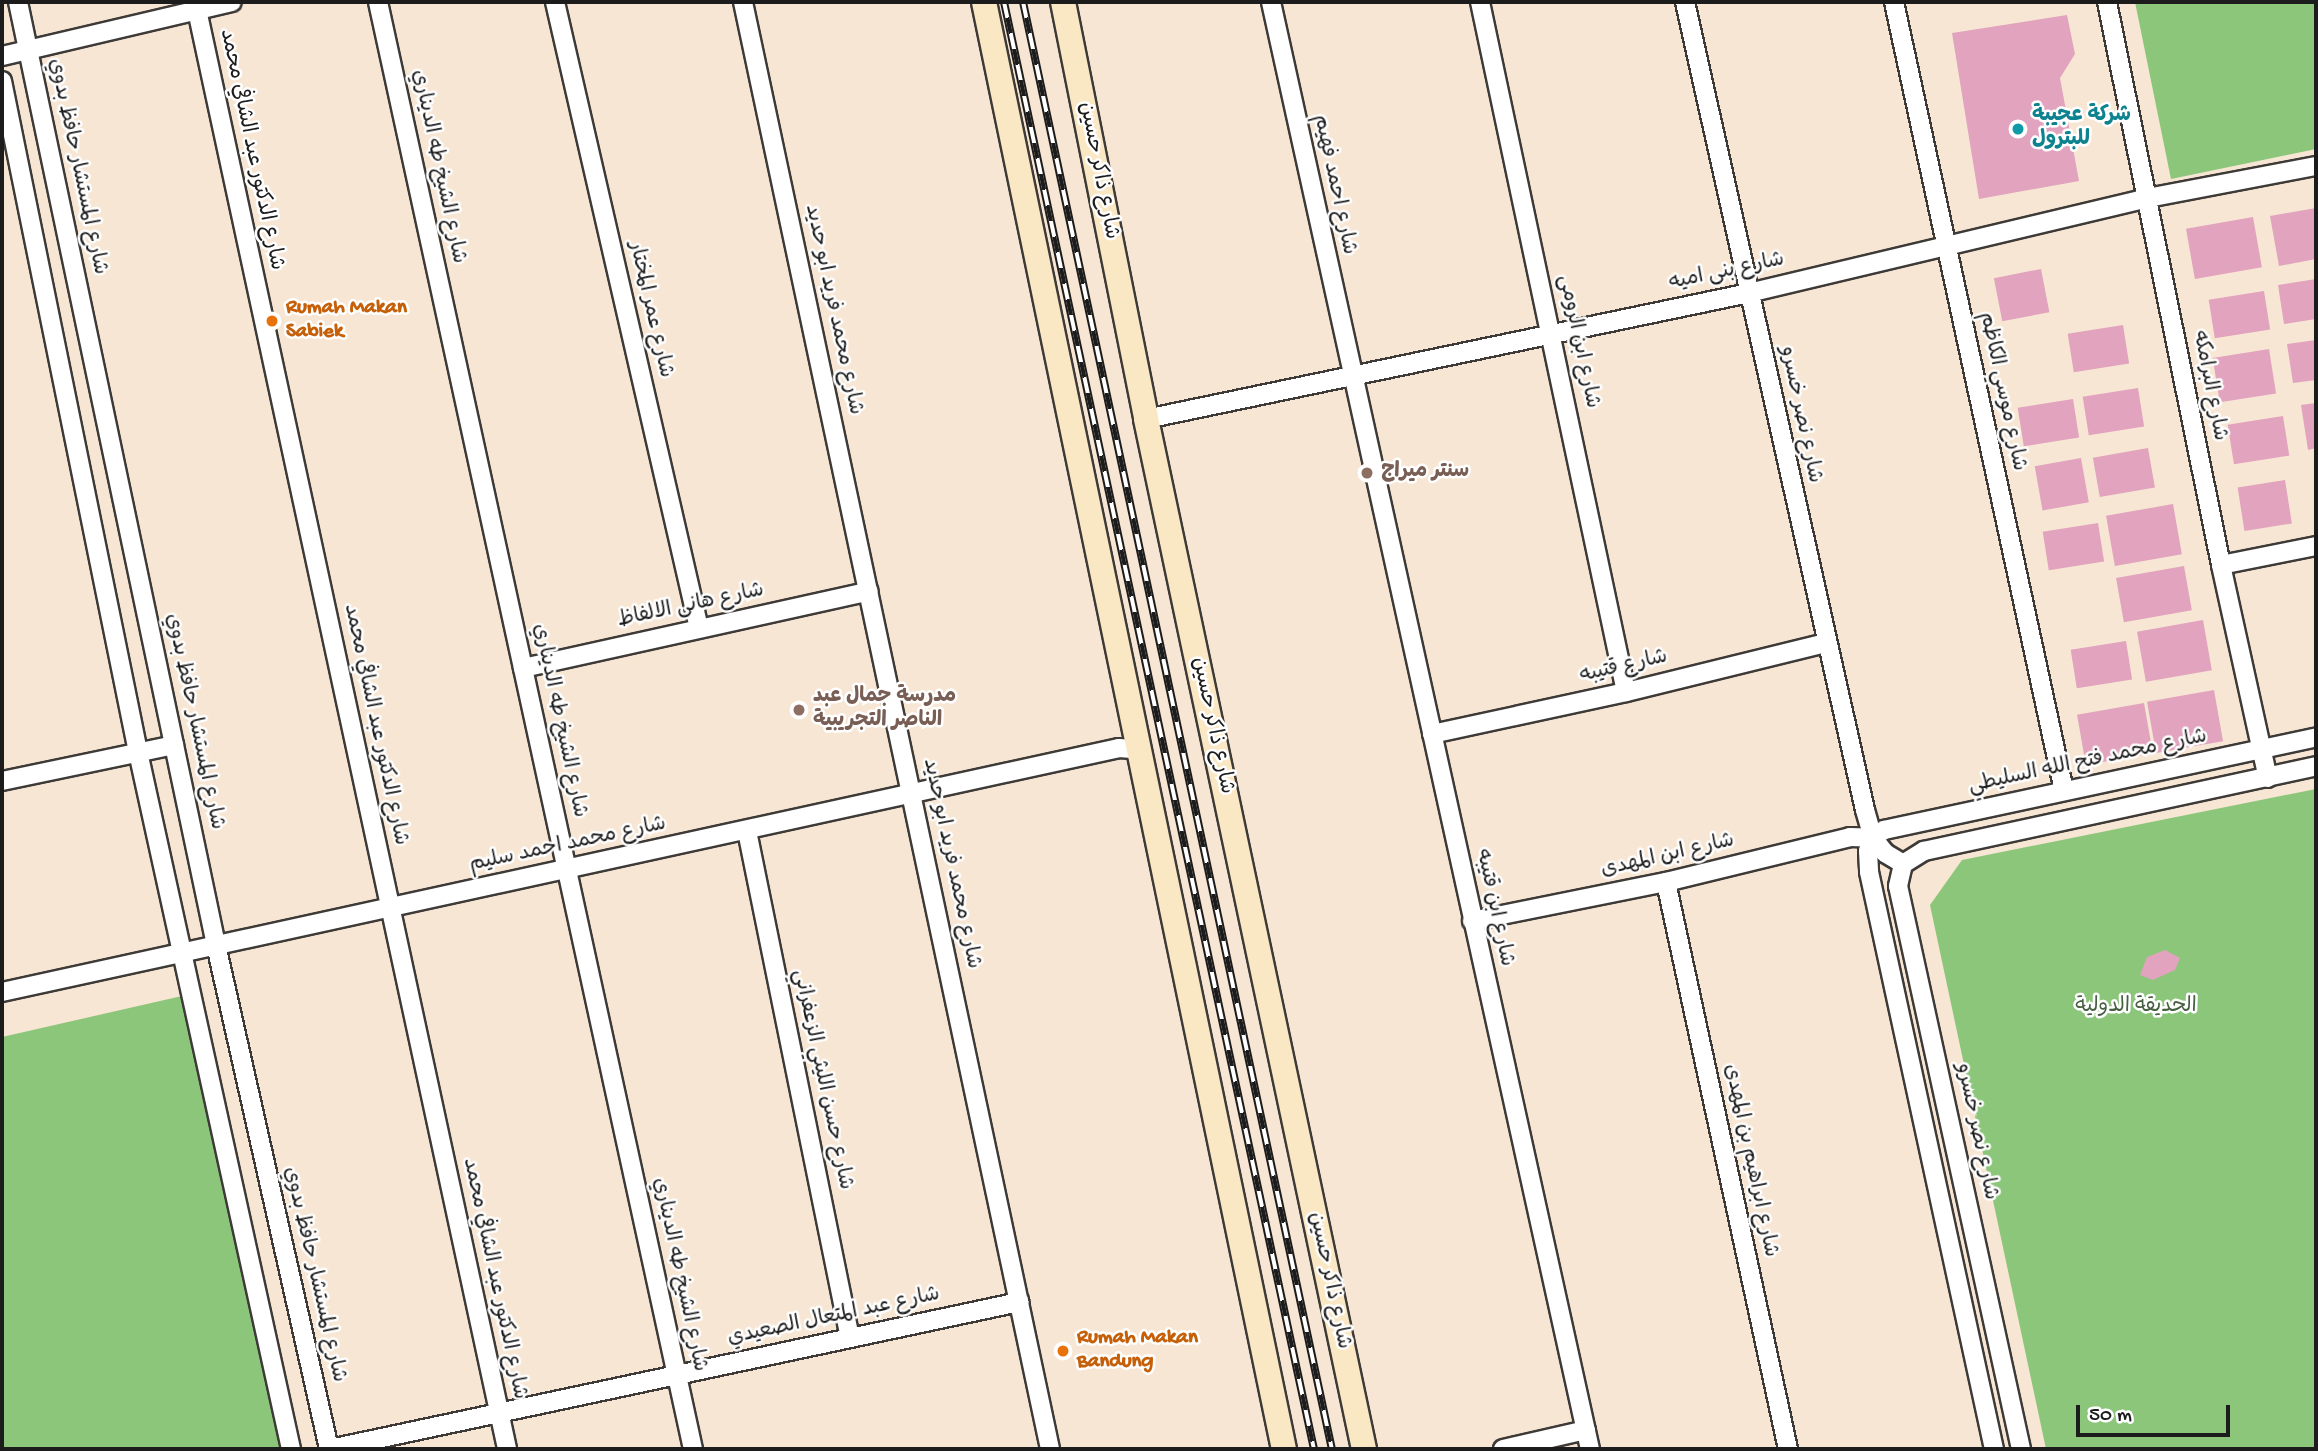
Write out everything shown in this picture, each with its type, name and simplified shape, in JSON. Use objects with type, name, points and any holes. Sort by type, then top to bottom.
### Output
[{"type":"main road","points":[[984,2],[1284,1449]]},
{"type":"main road","name":"شارع ذاكر حسين","points":[[1063,2],[1146,419],[1364,1449]]},
{"type":"street","name":"شارع المستشار حافظ بدوي","points":[[19,2],[216,945],[329,1449]]},
{"type":"street","points":[[2,56],[232,2]]},
{"type":"street","name":"شارع الشيخ طه الديناري","points":[[378,2],[693,1449]]},
{"type":"street","name":"شارع عمر المختار","points":[[555,2],[699,628]]},
{"type":"street","name":"شارع محمد فريد ابو حديد","points":[[743,2],[1050,1449]]},
{"type":"street","name":"شارع احمد فهيم","points":[[1271,2],[1352,377]]},
{"type":"street","name":"شارع ابن الرومى","points":[[1480,2],[1553,334],[1626,692]]},
{"type":"street","name":"شارع نصر خسرو","points":[[1685,2],[1825,643],[1872,838],[1867,862],[1994,1449]]},
{"type":"street","name":"شارع موسي الكاظم","points":[[1894,2],[2064,791]]},
{"type":"street","name":"شارع البرامكه","points":[[2107,2],[2267,778]]},
{"type":"street","name":"شارع الدكتور عبد الشافي محمد","points":[[197,10],[507,1449]]},
{"type":"street","points":[[2,81],[138,752],[291,1449]]},
{"type":"street","name":"شارع بنى اميه","points":[[1146,419],[1749,293],[2148,198],[2316,166]]},
{"type":"street","name":"شارع ابن قتيبه","points":[[1352,377],[1590,1449]]},
{"type":"street","points":[[2221,565],[2316,546]]},
{"type":"street","name":"شارع هانى الالفاظ","points":[[523,668],[869,591]]},
{"type":"street","name":"شارع قتيبه","points":[[1432,734],[1626,692],[1825,643]]},
{"type":"street","name":"شارع محمد فتح الله السليطي","points":[[1872,838],[1884,830],[2316,737]]},
{"type":"street","points":[[2,781],[174,745]]},
{"type":"street","name":"شارع محمد احمد سليم","points":[[2,992],[1119,748],[1132,749],[1142,757]]},
{"type":"street","points":[[1872,838],[1885,853],[1903,864],[1924,851],[2316,766]]},
{"type":"street","points":[[1850,837],[1860,825],[1865,810]]},
{"type":"street","name":"شارع حسن الليثي الزعفراني","points":[[747,831],[850,1338]]},
{"type":"street","name":"شارع ابن المهدى","points":[[1472,921],[1666,882],[1850,837],[1872,838]]},
{"type":"street","name":"شارع نصر خسرو","points":[[1903,864],[1898,886],[2021,1449]]},
{"type":"street","name":"شارع ابراهيم بن المهدى","points":[[1666,882],[1788,1449]]},
{"type":"street","points":[[1873,889],[1898,886]]},
{"type":"street","name":"شارع عبد المتعال الصعيدي","points":[[329,1449],[1019,1302]]},
{"type":"street","points":[[1503,1449],[1586,1430]]},
{"type":"green space","points":[[2135,2],[2316,2],[2316,149],[2171,179]]},
{"type":"green space","name":"الحديقة الدولية","points":[[2316,789],[2316,1449],[2046,1449],[1930,905],[1962,860]]},
{"type":"green space","points":[[182,996],[280,1449],[2,1449],[2,1037]]},
{"type":"building","name":"شركة عجيبة للبترول","points":[[2067,15],[2075,54],[2060,78],[2079,181],[1979,199],[1952,33]]},
{"type":"building","points":[[2316,208],[2316,259],[2279,266],[2270,216]]},
{"type":"building","points":[[2253,217],[2262,267],[2195,279],[2186,229]]},
{"type":"building","points":[[2041,269],[2049,312],[2002,321],[1994,278]]},
{"type":"building","points":[[2316,279],[2316,319],[2284,324],[2278,285]]},
{"type":"building","points":[[2264,291],[2270,330],[2215,338],[2209,300]]},
{"type":"building","points":[[2123,325],[2129,364],[2074,372],[2068,334]]},
{"type":"building","points":[[2316,340],[2316,380],[2293,383],[2287,344]]},
{"type":"building","points":[[2269,349],[2276,393],[2220,402],[2213,358]]},
{"type":"building","points":[[2138,388],[2144,427],[2089,435],[2083,397]]},
{"type":"building","points":[[2073,399],[2079,438],[2024,446],[2018,408]]},
{"type":"building","points":[[2316,403],[2316,448],[2308,450],[2301,405]]},
{"type":"building","points":[[2283,416],[2289,456],[2234,464],[2228,425]]},
{"type":"building","points":[[2148,448],[2155,487],[2100,497],[2093,458]]},
{"type":"building","points":[[2081,458],[2089,502],[2043,510],[2035,466]]},
{"type":"building","points":[[2285,480],[2292,523],[2244,531],[2238,488]]},
{"type":"building","points":[[2173,504],[2182,554],[2115,566],[2106,516]]},
{"type":"building","points":[[2098,523],[2104,562],[2049,570],[2043,532]]},
{"type":"building","points":[[2184,566],[2192,610],[2124,622],[2116,578]]},
{"type":"building","points":[[2203,620],[2212,670],[2146,682],[2137,632]]},
{"type":"building","points":[[2126,641],[2132,680],[2077,688],[2071,650]]},
{"type":"building","points":[[2214,690],[2223,741],[2156,753],[2147,702]]},
{"type":"building","points":[[2144,703],[2153,753],[2086,765],[2077,715]]},
{"type":"building","points":[[2165,950],[2180,958],[2175,970],[2153,980],[2140,975],[2147,957]]},
{"type":"railway","points":[[1004,2],[1314,1449]]},
{"type":"railway","points":[[1023,2],[1332,1449]]},
{"type":"place","name":"شركة عجيبة للبترول","points":[[2018,129]]},
{"type":"place","name":"Rumah Makan Sabiek","points":[[272,321]]},
{"type":"place","name":"سنتر ميراج","points":[[1367,473]]},
{"type":"place","name":"مدرسة جمال عبد الناصر التجريبية","points":[[799,710]]},
{"type":"place","name":"Rumah Makan Bandung","points":[[1063,1351]]}]
